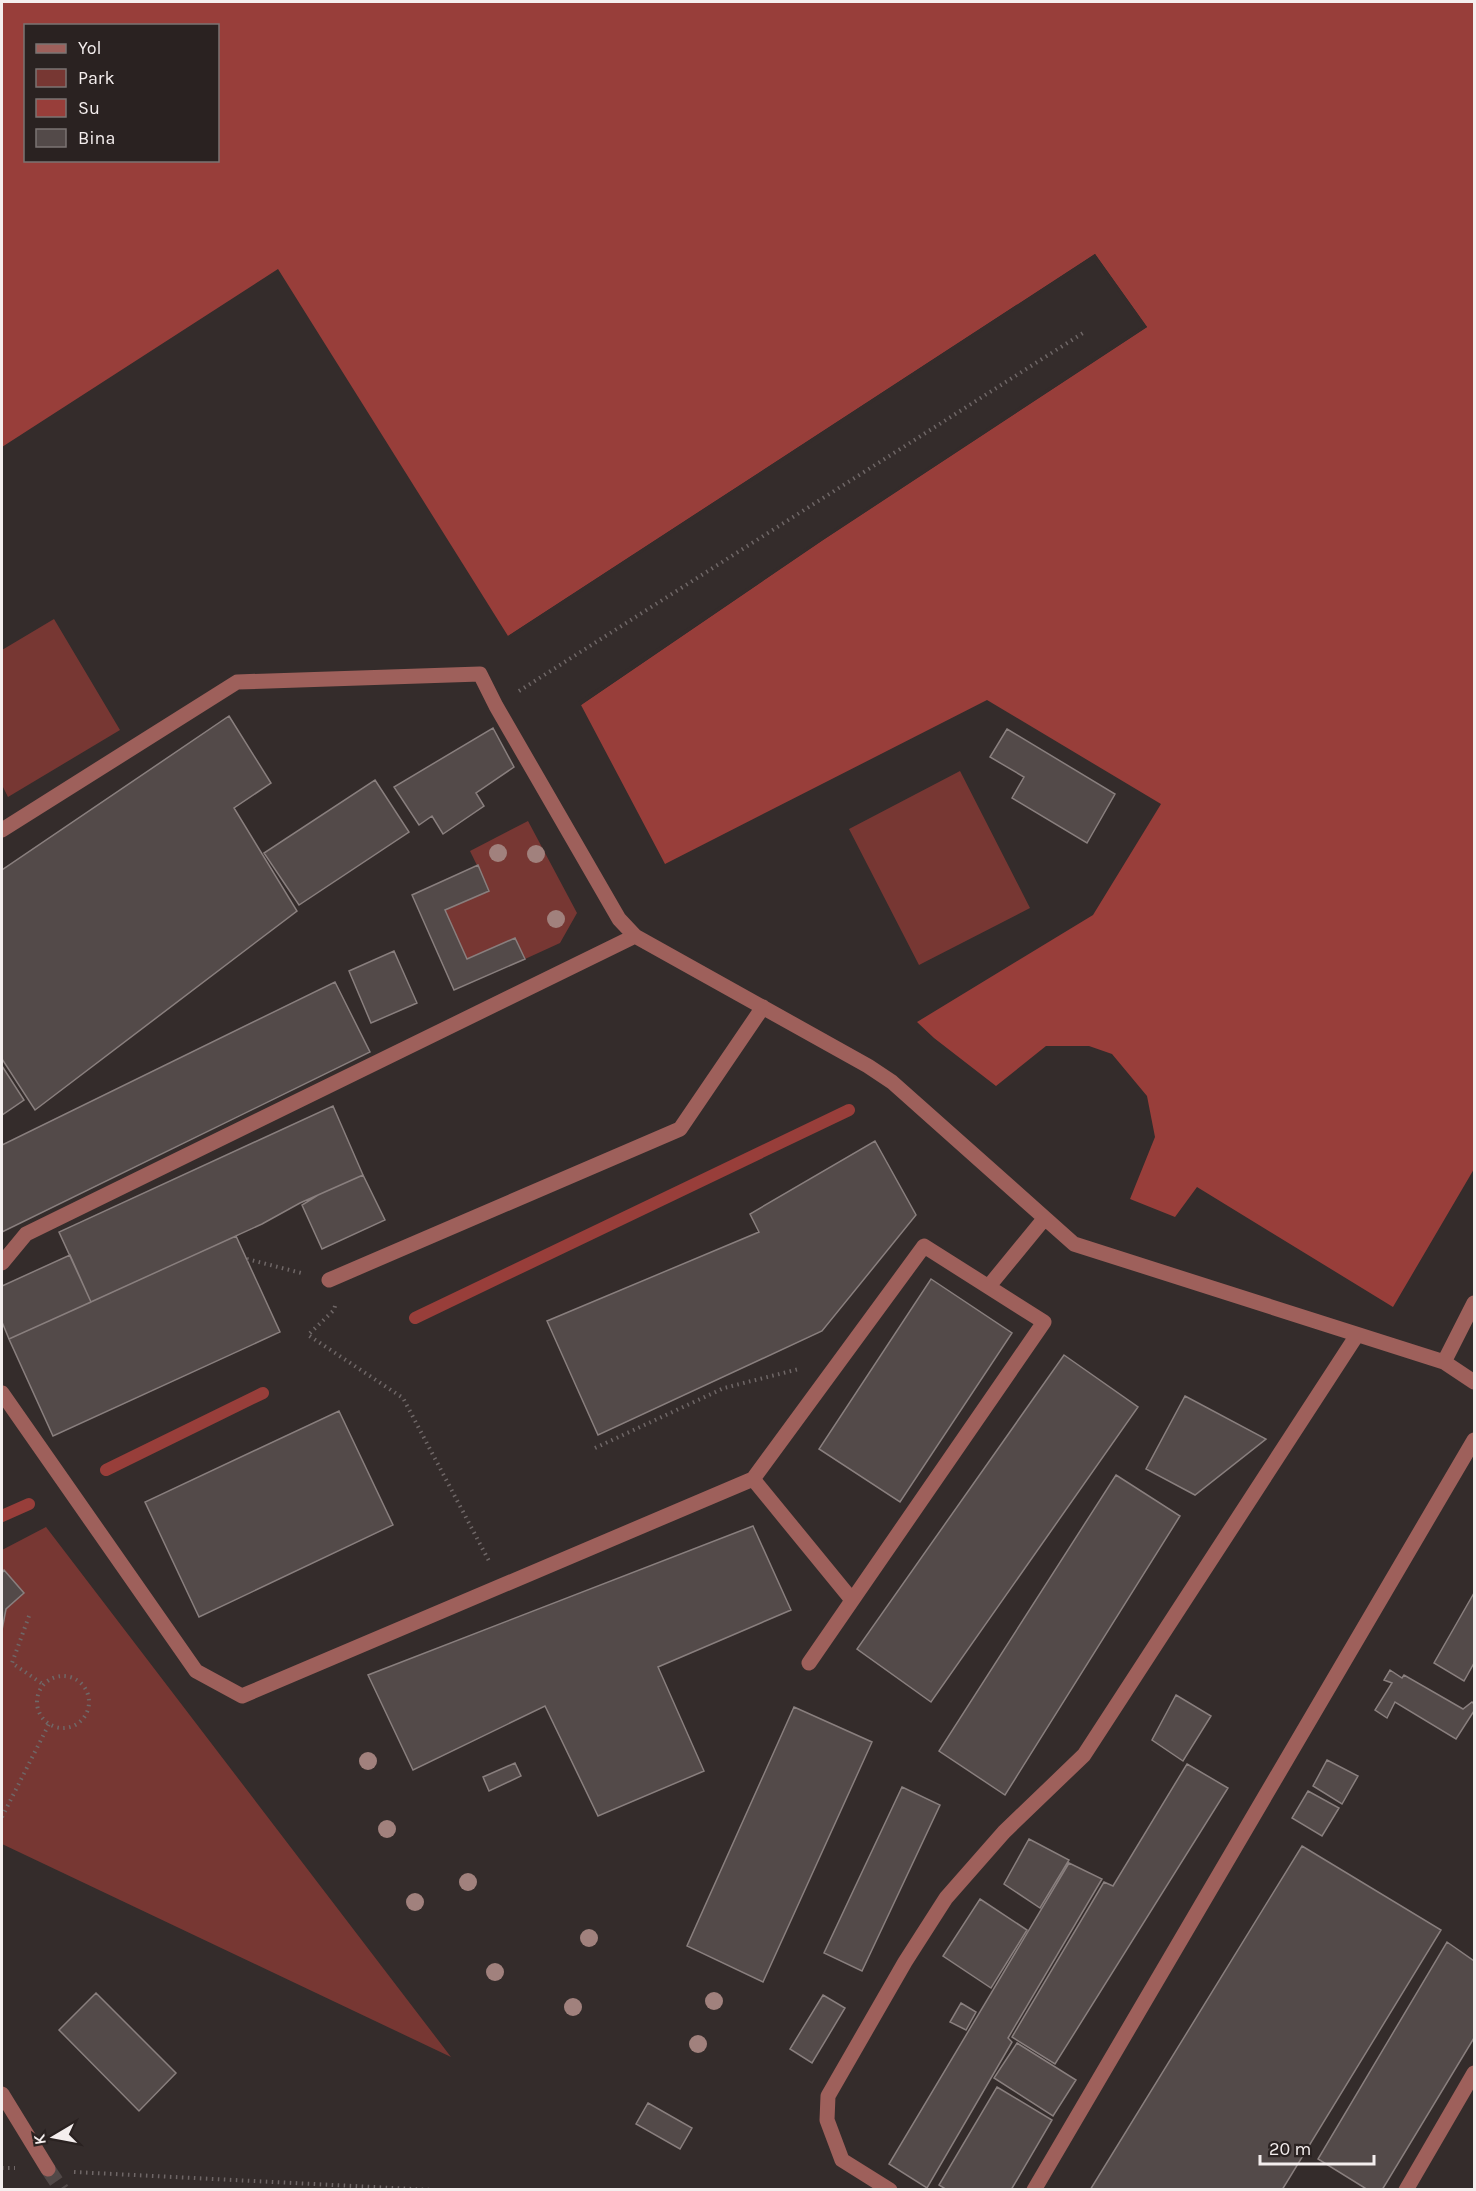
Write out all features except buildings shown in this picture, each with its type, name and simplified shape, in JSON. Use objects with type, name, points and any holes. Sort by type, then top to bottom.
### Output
[{"type":"street","points":[[2,830],[237,682],[480,674],[495,706],[619,919],[635,936],[763,1006],[892,1082],[1074,1244],[1444,1362],[1474,1382]]},
{"type":"street","points":[[2,1263],[26,1234],[635,936]]},
{"type":"street","points":[[329,1280],[680,1129],[763,1006]]},
{"type":"street","points":[[989,1286],[1044,1219]]},
{"type":"street","points":[[2,1393],[196,1671],[242,1696],[753,1479],[924,1246],[1044,1322],[809,1663]]},
{"type":"street","points":[[1444,1362],[1474,1304]]},
{"type":"street","points":[[890,2190],[842,2160],[828,2120],[828,2096],[905,1962],[946,1898],[1004,1832],[1084,1755],[1358,1335]]},
{"type":"street","points":[[1034,2190],[1474,1440]]},
{"type":"street","points":[[753,1479],[852,1600]]},
{"type":"street","points":[[1406,2190],[1474,2073]]},
{"type":"street","points":[[2,2094],[48,2169]]},
{"type":"path","points":[[495,706],[1083,333]]},
{"type":"path","points":[[247,1259],[329,1280],[336,1300],[334,1310],[308,1335],[403,1398],[502,1586]]},
{"type":"path","points":[[595,1448],[724,1388],[841,1359]]},
{"type":"path","points":[[28,1616],[12,1663],[44,1685]]},
{"type":"path","points":[[69,1677],[77,1681],[88,1694],[89,1704],[87,1712],[78,1724],[63,1729],[49,1724],[43,1718],[37,1701],[44,1685],[51,1679],[69,1677]]},
{"type":"path","points":[[2,1817],[49,1724]]},
{"type":"path","points":[[68,2171],[433,2190]]},
{"type":"green space","points":[[54,619],[120,730],[8,797],[2,785],[2,650]]},
{"type":"green space","points":[[960,771],[1030,908],[919,965],[849,829]]},
{"type":"green space","points":[[528,821],[577,913],[560,943],[525,959],[515,938],[467,959],[445,910],[489,890],[470,851]]},
{"type":"green space","points":[[46,1527],[451,2057],[2,1844],[2,1550]]},
{"type":"water","points":[[2,2],[1474,2],[1474,1169],[1393,1307],[1197,1187],[1175,1217],[1130,1199],[1155,1137],[1147,1096],[1112,1054],[1089,1046],[1046,1046],[996,1086],[917,1022],[1093,915],[1161,804],[987,700],[665,864],[581,705],[823,540],[1147,327],[1095,254],[508,636],[278,269],[2,447]]},
{"type":"pier","points":[[1095,254],[1147,327],[823,540],[581,705],[578,702],[821,538],[1143,326],[1094,258],[510,638],[508,636]]},
{"type":"waterway","points":[[415,1318],[849,1110]]},
{"type":"waterway","points":[[106,1470],[263,1393]]},
{"type":"waterway","points":[[2,1516],[29,1504]]},
{"type":"tunnel","points":[[48,2169],[62,2190]]}]
